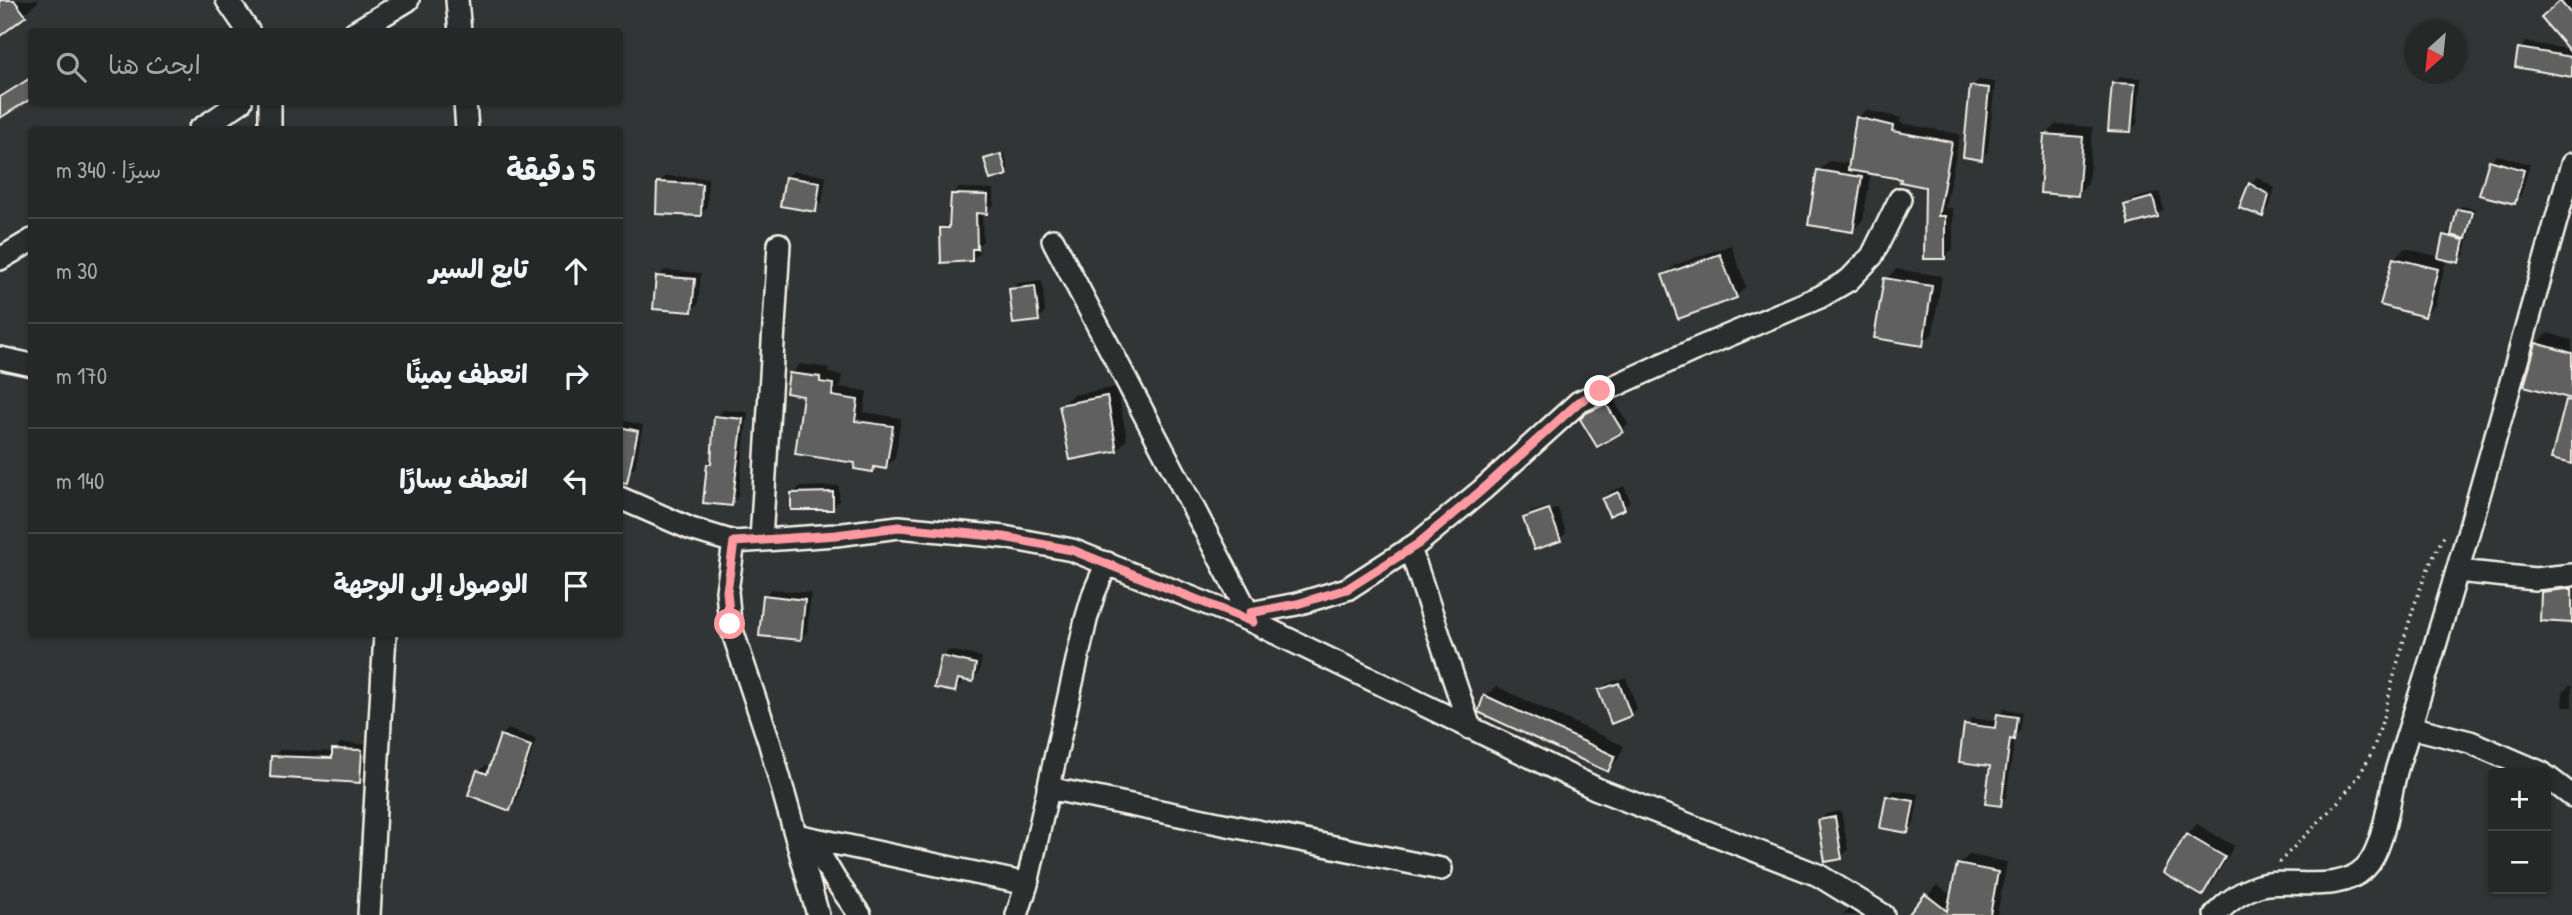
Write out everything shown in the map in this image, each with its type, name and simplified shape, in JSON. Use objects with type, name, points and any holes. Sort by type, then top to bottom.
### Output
[{"type":"street","points":[[227,0],[246,28]]},
{"type":"street","points":[[362,28],[408,0]]},
{"type":"street","points":[[457,0],[460,28]]},
{"type":"street","points":[[205,126],[236,105]]},
{"type":"street","points":[[270,105],[270,126]]},
{"type":"street","points":[[465,105],[467,126]]},
{"type":"street","points":[[2215,915],[2229,900],[2259,886],[2340,882],[2365,867],[2378,847],[2393,779],[2458,571],[2572,164]]},
{"type":"street","points":[[1251,617],[1347,589],[1410,548],[1482,490],[1579,402],[1820,297],[1849,280],[1872,256],[1900,199]]},
{"type":"street","points":[[1053,240],[1251,617]]},
{"type":"street","points":[[0,260],[28,242]]},
{"type":"street","points":[[761,540],[779,244]]},
{"type":"street","points":[[0,358],[28,364]]},
{"type":"street","points":[[623,499],[691,529],[734,542],[899,527],[1004,537],[1072,550],[1251,617],[1597,789],[1818,875],[1883,915]]},
{"type":"street","points":[[734,542],[727,591],[730,624],[803,836],[818,915]]},
{"type":"street","points":[[1410,548],[1470,728]]},
{"type":"street","points":[[1017,915],[1027,884],[1086,620],[1107,563]]},
{"type":"street","points":[[2458,571],[2535,579],[2572,575]]},
{"type":"street","points":[[369,915],[384,637]]},
{"type":"street","points":[[2410,727],[2470,742],[2528,768]]},
{"type":"street","points":[[2551,780],[2572,796]]},
{"type":"street","points":[[1048,788],[1441,869]]},
{"type":"street","points":[[803,836],[1027,884]]},
{"type":"street","points":[[803,836],[860,915]]},
{"type":"path","points":[[2259,886],[2306,833],[2349,792],[2370,756],[2406,633],[2435,553],[2447,532]]},
{"type":"building","points":[[0,0],[14,0],[26,16],[0,36]]},
{"type":"building","points":[[2560,1],[2572,15],[2572,54],[2541,18]]},
{"type":"building","points":[[2518,48],[2572,57],[2572,77],[2515,67]]},
{"type":"building","points":[[28,80],[28,100],[0,118],[0,97]]},
{"type":"building","points":[[2112,83],[2135,84],[2131,132],[2108,131]]},
{"type":"building","points":[[1970,86],[1989,88],[1982,160],[1963,157]]},
{"type":"building","points":[[1856,117],[1893,126],[1892,131],[1952,142],[1938,216],[1945,216],[1945,259],[1924,259],[1925,187],[1900,182],[1901,179],[1848,170]]},
{"type":"building","points":[[2044,134],[2083,137],[2078,196],[2040,193]]},
{"type":"building","points":[[1001,154],[1007,175],[990,180],[984,159]]},
{"type":"building","points":[[2489,160],[2524,170],[2515,204],[2479,195]]},
{"type":"building","points":[[1817,170],[1862,177],[1853,232],[1808,225]]},
{"type":"building","points":[[785,177],[820,182],[816,212],[780,206]]},
{"type":"building","points":[[657,182],[702,184],[701,216],[656,214]]},
{"type":"building","points":[[2249,183],[2269,195],[2263,217],[2239,208]]},
{"type":"building","points":[[951,194],[988,195],[987,214],[976,213],[977,249],[972,249],[972,261],[941,263],[940,228],[949,228]]},
{"type":"building","points":[[2153,197],[2158,217],[2129,225],[2124,205]]},
{"type":"building","points":[[2457,209],[2473,212],[2466,239],[2451,235]]},
{"type":"building","points":[[2443,235],[2464,240],[2459,263],[2438,258]]},
{"type":"building","points":[[1720,254],[1737,298],[1678,319],[1662,275]]},
{"type":"building","points":[[2393,258],[2438,269],[2425,317],[2380,305]]},
{"type":"building","points":[[656,276],[695,279],[692,312],[653,309]]},
{"type":"building","points":[[1884,278],[1932,286],[1923,346],[1874,338]]},
{"type":"building","points":[[1035,286],[1039,321],[1013,324],[1009,289]]},
{"type":"building","points":[[2536,343],[2572,353],[2572,399],[2524,386]]},
{"type":"building","points":[[789,373],[820,377],[820,382],[833,384],[832,396],[858,400],[855,421],[893,426],[886,469],[874,467],[873,472],[854,469],[855,463],[795,454],[803,396],[786,393]]},
{"type":"building","points":[[1107,396],[1117,451],[1070,460],[1059,405]]},
{"type":"building","points":[[2566,400],[2572,401],[2572,464],[2551,459]]},
{"type":"building","points":[[1606,404],[1623,432],[1597,447],[1580,419],[1586,413]]},
{"type":"building","points":[[714,416],[743,419],[732,506],[703,503],[707,464],[711,464]]},
{"type":"building","points":[[623,428],[638,431],[627,483],[623,482]]},
{"type":"building","points":[[833,492],[833,510],[791,510],[791,493]]},
{"type":"building","points":[[1618,492],[1625,509],[1609,516],[1602,499]]},
{"type":"building","points":[[1549,509],[1561,541],[1534,550],[1523,518]]},
{"type":"building","points":[[2572,589],[2572,623],[2540,621],[2541,592]]},
{"type":"building","points":[[763,595],[805,600],[801,640],[759,636]]},
{"type":"building","points":[[941,656],[976,664],[973,682],[958,679],[955,692],[934,688]]},
{"type":"building","points":[[1619,683],[1631,716],[1611,724],[1598,690]]},
{"type":"building","points":[[1484,695],[1615,756],[1608,772],[1478,712]]},
{"type":"building","points":[[1997,714],[2017,717],[2014,740],[2010,739],[2001,806],[1985,804],[1990,766],[1959,762],[1964,724],[1995,728]]},
{"type":"building","points":[[500,735],[531,746],[510,811],[468,795],[477,770],[487,774]]},
{"type":"building","points":[[332,749],[362,750],[360,783],[270,777],[271,756],[332,758]]},
{"type":"building","points":[[1886,796],[1914,801],[1908,833],[1880,828]]},
{"type":"building","points":[[1835,817],[1842,859],[1825,862],[1818,820]]},
{"type":"building","points":[[2186,834],[2225,857],[2202,896],[2163,873]]},
{"type":"building","points":[[1957,864],[1998,872],[1990,915],[1908,915],[1925,894],[1947,911]]},
{"type":"route","points":[[730,624],[727,591],[734,542],[836,535],[899,527],[1004,537],[1072,550],[1253,622],[1250,613],[1297,604],[1347,589],[1418,544],[1579,402],[1600,391]]}]
